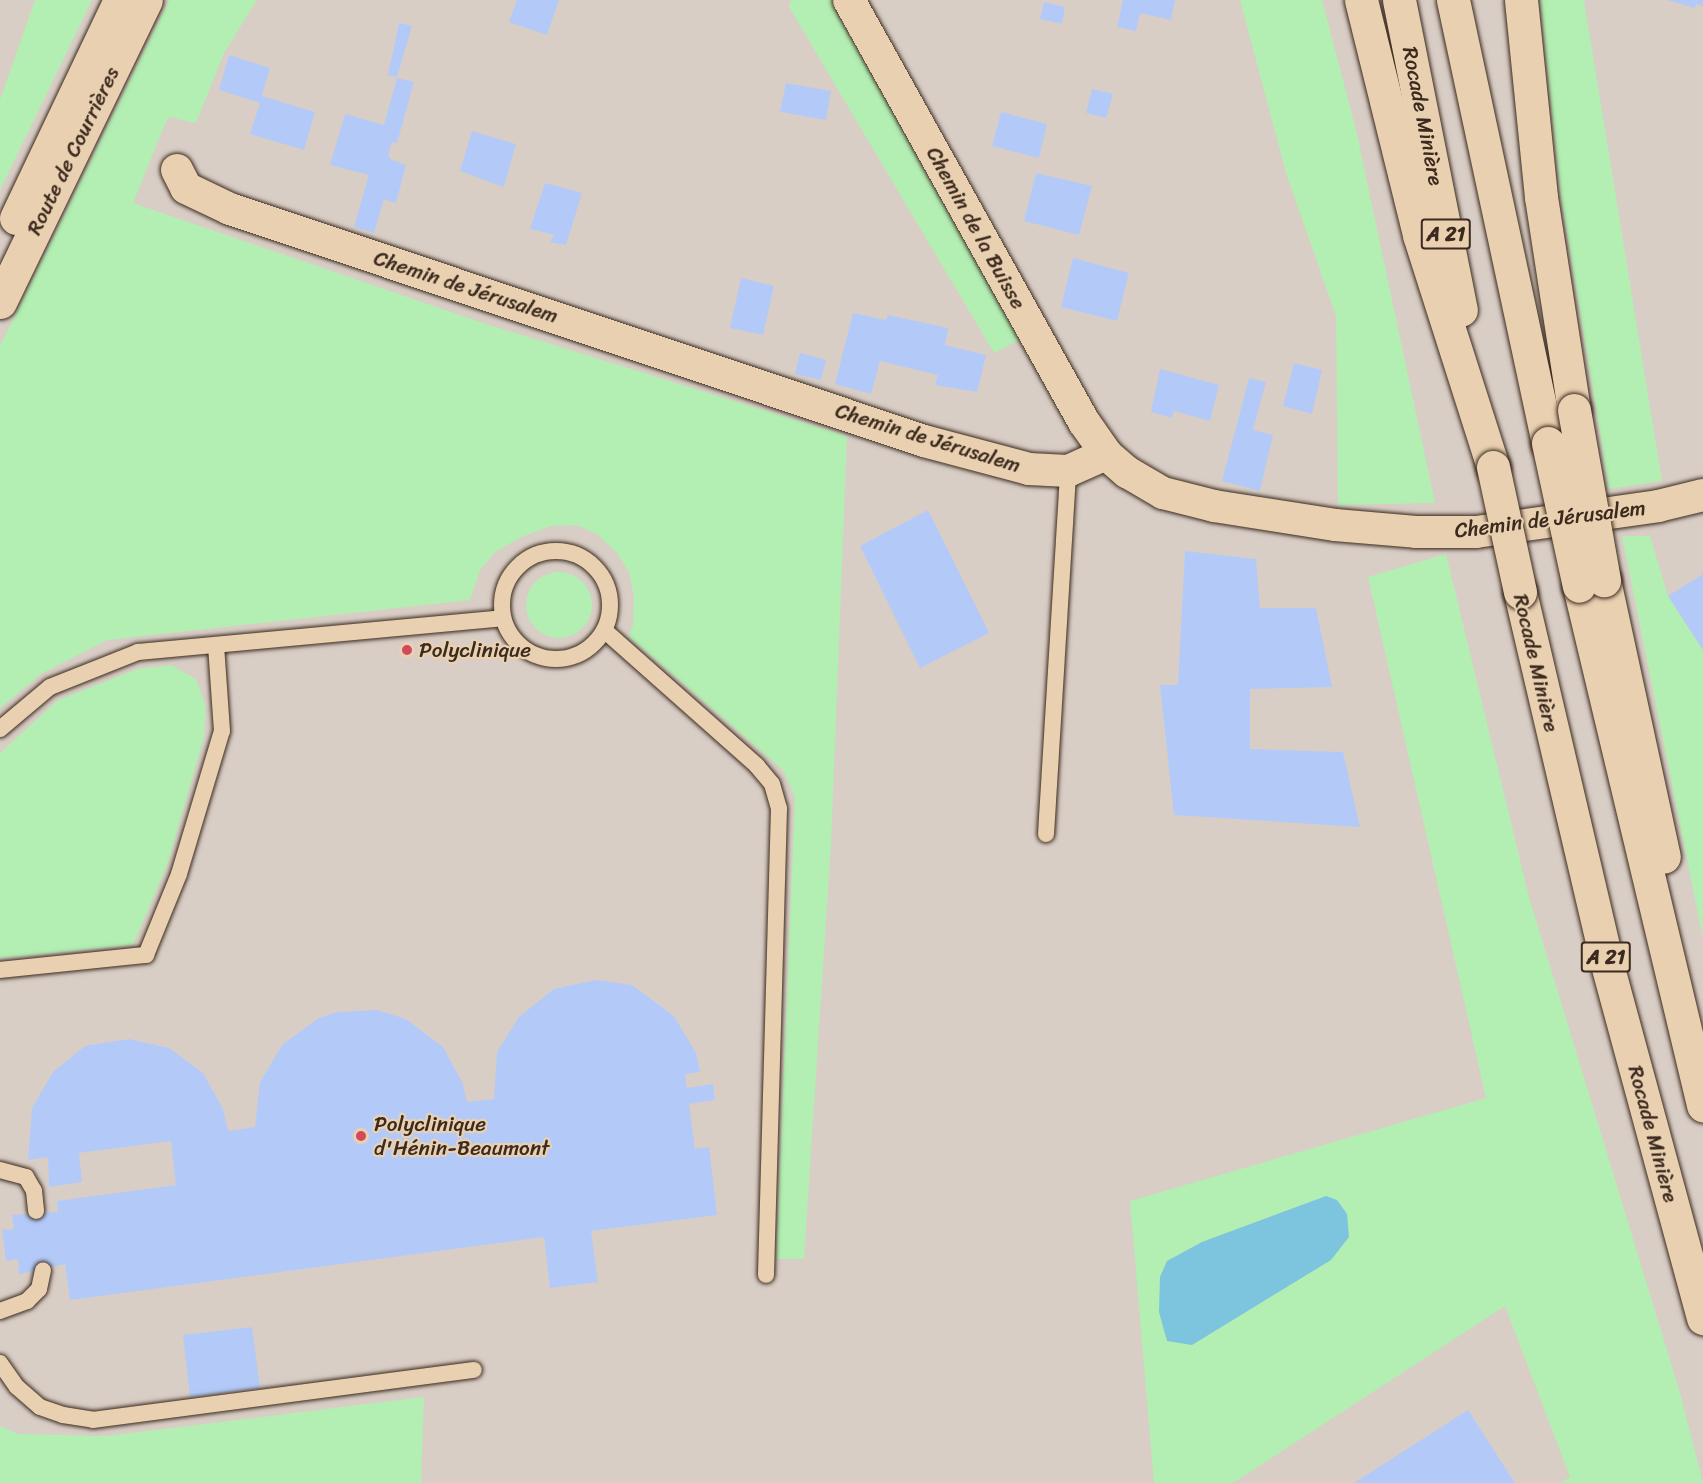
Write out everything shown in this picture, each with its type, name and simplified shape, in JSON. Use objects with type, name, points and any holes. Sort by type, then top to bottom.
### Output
[{"type":"main road","name":"Route de Courrières","points":[[0,251],[120,0]]},
{"type":"main road","name":"Route de Courrières","points":[[0,302],[146,0]]},
{"type":"main road","points":[[1361,0],[1419,235],[1493,467]]},
{"type":"main road","name":"Rocade Minière","points":[[1400,0],[1520,592],[1608,968],[1703,1318]]},
{"type":"main road","name":"A 21","points":[[1453,0],[1548,443],[1592,583],[1652,899],[1703,1105]]},
{"type":"main road","points":[[1521,0],[1541,197],[1574,410],[1592,583]]},
{"type":"street","name":"Chemin de la Buisse","points":[[849,0],[1084,422],[1106,454]]},
{"type":"street","name":"Chemin de Jérusalem","points":[[177,170],[186,188],[230,209],[924,441],[1029,469],[1068,471],[1106,454],[1127,472],[1164,493],[1204,503],[1335,525],[1416,532],[1476,532],[1658,506],[1703,495]]},
{"type":"lane","points":[[1046,834],[1068,471]]},
{"type":"lane","points":[[561,551],[579,556],[604,580],[610,605],[604,630],[593,645],[578,656],[559,660],[540,658],[524,650],[511,637],[502,618],[505,585],[514,570],[528,558],[561,551]]},
{"type":"lane","points":[[0,729],[50,687],[85,670],[138,652],[406,624],[502,618]]},
{"type":"lane","points":[[604,630],[757,766],[772,784],[779,808],[766,1275]]},
{"type":"lane","points":[[0,970],[146,955],[179,874],[222,731],[216,645]]},
{"type":"lane","points":[[0,1170],[26,1177],[34,1191],[36,1211]]},
{"type":"lane","points":[[0,1311],[12,1308],[33,1295],[39,1289],[43,1270]]},
{"type":"lane","points":[[0,1363],[17,1386],[40,1407],[63,1415],[93,1420],[474,1370]]},
{"type":"green space","points":[[35,0],[92,0],[0,190],[0,100]]},
{"type":"green space","points":[[169,0],[257,0],[224,53],[196,123],[168,117],[133,203],[486,324],[847,436],[831,844],[804,1259],[776,1259],[795,797],[783,770],[628,636],[633,626],[634,597],[629,572],[617,553],[597,534],[576,525],[551,526],[521,537],[495,552],[480,570],[470,600],[107,640],[41,674],[0,708],[0,346]]},
{"type":"green space","points":[[791,0],[831,0],[1022,338],[994,353],[789,7]]},
{"type":"green space","points":[[1240,0],[1322,0],[1356,130],[1435,503],[1338,505],[1336,316],[1286,173]]},
{"type":"green space","points":[[1540,0],[1584,0],[1662,481],[1609,489],[1560,191]]},
{"type":"green space","points":[[1622,536],[1650,536],[1668,596],[1703,650],[1703,939]]},
{"type":"green space","points":[[1446,554],[1529,897],[1680,1393],[1703,1483],[1560,1483],[1570,1477],[1505,1306],[1233,1483],[1154,1483],[1130,1201],[1486,1098],[1368,577]]},
{"type":"green space","points":[[565,572],[583,581],[590,592],[592,605],[590,618],[583,629],[572,636],[553,638],[535,629],[528,618],[526,599],[535,581],[546,574]]},
{"type":"green space","points":[[171,665],[196,679],[206,706],[204,737],[168,863],[133,945],[0,958],[0,753],[58,700],[137,669]]},
{"type":"green space","points":[[424,1397],[421,1483],[0,1483],[0,1426],[18,1434],[107,1436]]},
{"type":"water","points":[[1326,1196],[1337,1200],[1347,1214],[1349,1237],[1331,1260],[1192,1345],[1167,1341],[1159,1312],[1160,1277],[1167,1261],[1202,1242]]},
{"type":"building","points":[[517,0],[559,0],[547,35],[509,22]]},
{"type":"building","points":[[1123,0],[1175,0],[1171,20],[1140,13],[1136,31],[1117,27]]},
{"type":"building","points":[[1667,0],[1703,0],[1703,6],[1696,4],[1695,8]]},
{"type":"building","points":[[1044,2],[1065,7],[1062,24],[1040,19]]},
{"type":"building","points":[[399,23],[412,26],[397,77],[388,75]]},
{"type":"building","points":[[229,55],[270,68],[262,96],[315,112],[304,150],[250,134],[260,103],[219,90]]},
{"type":"building","points":[[397,78],[414,82],[397,143],[392,142],[388,155],[392,160],[406,165],[396,203],[384,199],[374,233],[354,227],[369,175],[330,165],[345,114],[384,125]]},
{"type":"building","points":[[786,83],[831,91],[826,120],[780,112]]},
{"type":"building","points":[[1092,89],[1113,94],[1106,118],[1086,113]]},
{"type":"building","points":[[1001,112],[1047,124],[1039,158],[992,146]]},
{"type":"building","points":[[472,131],[516,144],[504,187],[460,171]]},
{"type":"building","points":[[1036,173],[1092,186],[1079,235],[1024,221]]},
{"type":"building","points":[[545,183],[582,193],[566,245],[550,242],[554,235],[530,229]]},
{"type":"building","points":[[1073,258],[1129,273],[1117,321],[1061,307]]},
{"type":"building","points":[[741,278],[774,286],[763,335],[730,328]]},
{"type":"building","points":[[853,313],[886,320],[888,315],[948,328],[945,345],[986,355],[977,392],[935,385],[938,375],[880,361],[871,394],[835,384]]},
{"type":"building","points":[[800,353],[826,360],[821,380],[795,374]]},
{"type":"building","points":[[1294,363],[1322,370],[1312,414],[1283,406]]},
{"type":"building","points":[[1160,369],[1219,385],[1210,421],[1174,411],[1172,418],[1151,412]]},
{"type":"building","points":[[1249,378],[1266,382],[1253,430],[1273,435],[1260,491],[1222,481]]},
{"type":"building","points":[[928,510],[989,633],[920,668],[860,546]]},
{"type":"building","points":[[1185,551],[1256,559],[1260,608],[1316,608],[1332,687],[1250,689],[1250,749],[1343,752],[1360,827],[1174,815],[1160,685],[1178,685]]},
{"type":"building","points":[[1703,574],[1703,650],[1668,596]]},
{"type":"building","name":"Polyclinique d'Hénin-Beaumont","points":[[596,980],[632,985],[674,1016],[696,1053],[700,1072],[685,1074],[687,1088],[713,1084],[715,1100],[689,1104],[695,1149],[709,1147],[717,1215],[591,1231],[598,1282],[550,1288],[544,1237],[70,1300],[65,1264],[19,1274],[18,1259],[6,1261],[2,1230],[14,1229],[12,1215],[58,1212],[57,1201],[176,1185],[171,1141],[79,1153],[82,1182],[49,1187],[48,1157],[28,1160],[32,1108],[53,1072],[85,1046],[129,1039],[169,1048],[203,1073],[223,1109],[228,1131],[255,1127],[260,1082],[283,1044],[319,1018],[337,1012],[377,1010],[406,1019],[443,1047],[463,1084],[467,1102],[494,1099],[497,1052],[519,1017],[554,989]]},
{"type":"building","points":[[252,1327],[260,1388],[190,1397],[183,1335]]},
{"type":"building","points":[[1468,1410],[1515,1483],[1354,1483]]},
{"type":"place","name":"Polyclinique","points":[[407,650]]},
{"type":"place","name":"Polyclinique d'Hénin-Beaumont","points":[[361,1136]]}]
